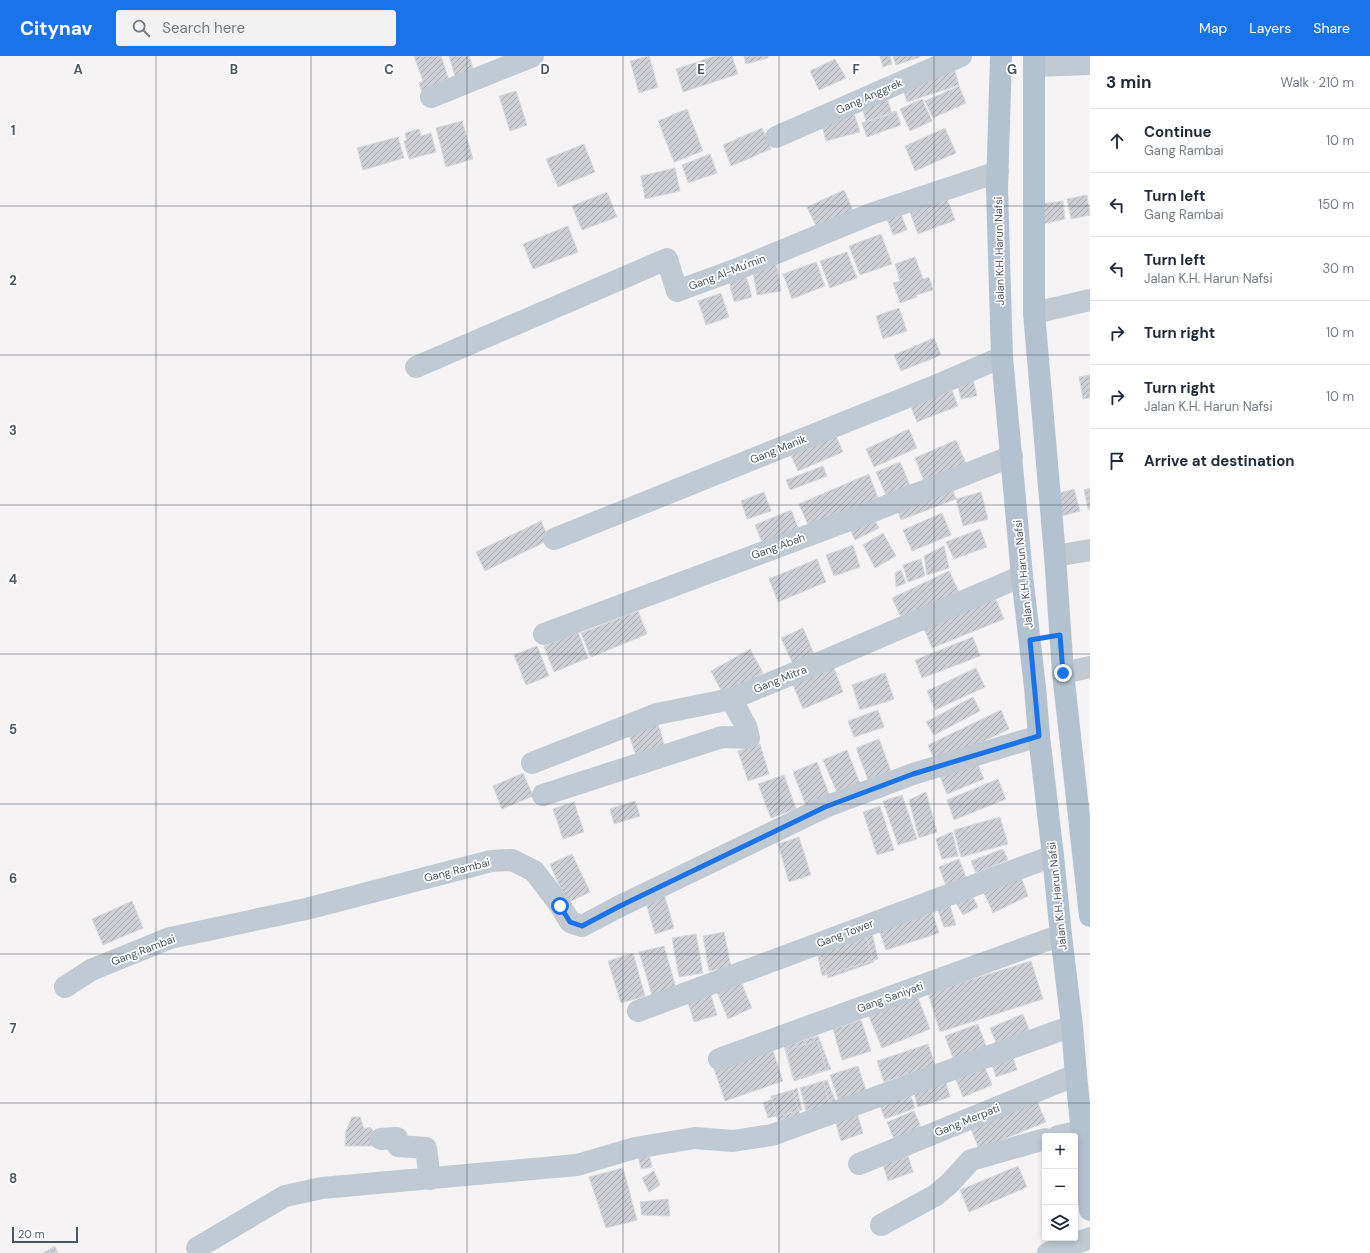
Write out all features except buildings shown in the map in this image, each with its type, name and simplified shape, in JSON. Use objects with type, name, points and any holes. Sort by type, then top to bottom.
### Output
[{"type":"main road","name":"Jalan K.H. Harun Nafsi","points":[[1001,56],[998,172],[1002,357],[1022,576],[1072,1026],[1090,1210]]},
{"type":"main road","points":[[1034,61],[1034,313],[1055,556],[1063,673],[1083,799],[1090,916]]},
{"type":"main road","points":[[1030,640],[1060,635]]},
{"type":"street","points":[[431,97],[533,56]]},
{"type":"street","name":"Gang Anggrek","points":[[776,137],[961,56]]},
{"type":"street","points":[[1034,61],[1090,64]]},
{"type":"street","name":"Gang Al-Mu'min","points":[[416,367],[667,259],[677,291],[740,268],[871,214],[998,172]]},
{"type":"street","points":[[1034,313],[1090,300]]},
{"type":"street","name":"Gang Manik","points":[[554,539],[935,386],[1002,357]]},
{"type":"street","name":"Gang Abah","points":[[544,634],[871,512],[1012,456]]},
{"type":"street","points":[[1055,556],[1090,550]]},
{"type":"street","name":"Gang Mitra","points":[[532,763],[657,714],[731,699],[1022,576]]},
{"type":"street","points":[[1063,673],[1090,667]]},
{"type":"street","points":[[543,795],[722,737],[749,738],[746,726],[731,699]]},
{"type":"street","name":"Gang Rambai","points":[[65,987],[92,970],[170,938],[306,908],[491,861],[512,860],[534,871],[570,922],[582,926],[620,906],[825,807],[913,774],[1039,736]]},
{"type":"street","name":"Gang Tower","points":[[638,1011],[1053,856]]},
{"type":"street","name":"Gang Saniyati","points":[[719,1059],[1061,935]]},
{"type":"street","points":[[197,1248],[285,1196],[322,1188],[577,1165],[635,1148],[695,1138],[733,1141],[772,1135],[1072,1026]]},
{"type":"street","name":"Gang Merpati","points":[[859,1164],[1076,1075]]},
{"type":"street","points":[[1072,1133],[1082,1131]]},
{"type":"street","points":[[380,1140],[397,1138],[398,1146],[426,1148],[430,1179]]},
{"type":"street","points":[[882,1224],[936,1195],[949,1184],[971,1160],[1042,1140]]},
{"type":"street","points":[[1048,1253],[1090,1238]]},
{"type":"route","points":[[560,906],[570,922],[582,926],[620,906],[825,807],[913,774],[1039,736],[1030,640],[1060,635],[1063,673]]}]
